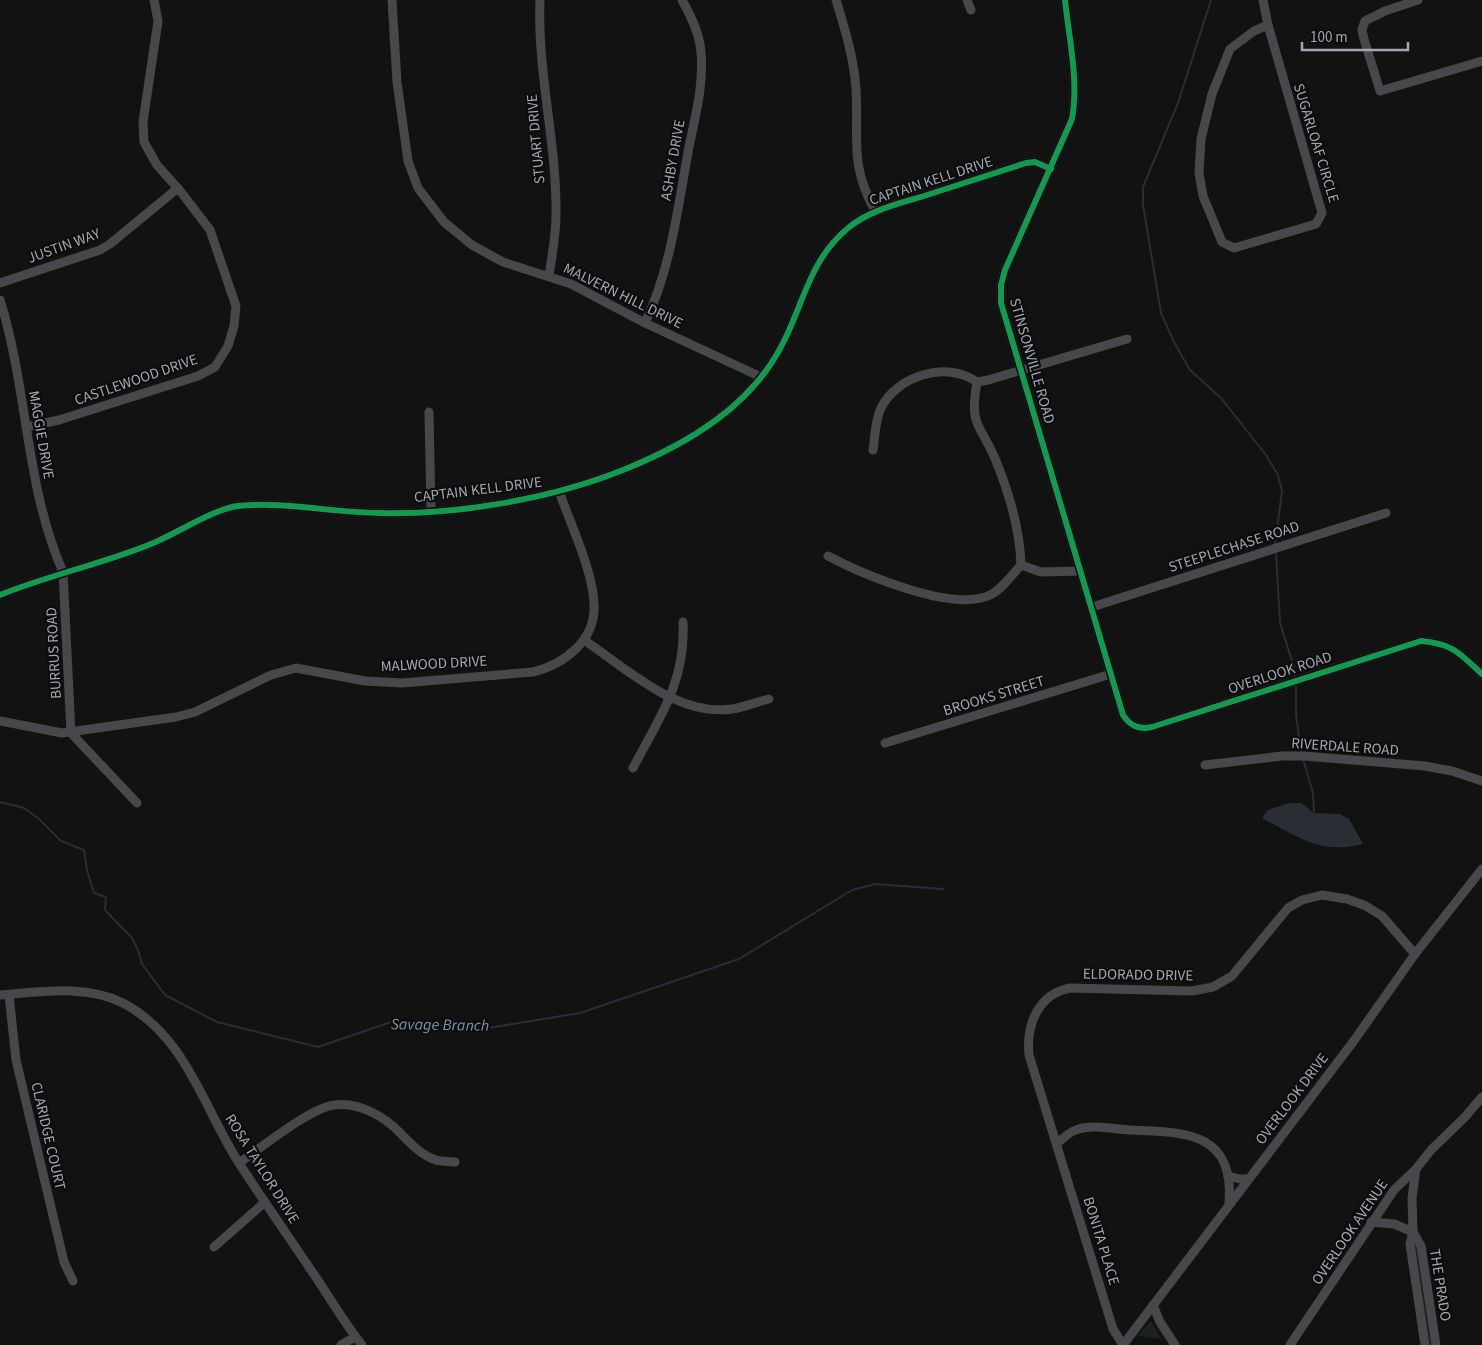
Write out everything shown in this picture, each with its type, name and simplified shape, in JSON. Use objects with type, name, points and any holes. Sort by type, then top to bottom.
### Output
[{"type":"street","name":"CASTLEWOOD DRIVE","points":[[27,427],[60,420],[198,376],[215,367],[224,353],[234,326],[236,306],[210,230],[178,188],[157,165],[144,142],[143,122],[158,21],[154,0]]},
{"type":"street","name":"MALVERN HILL DRIVE","points":[[392,0],[392,27],[403,136],[408,161],[418,188],[444,222],[472,245],[503,262],[571,284],[645,323],[762,377]]},
{"type":"street","name":"STUART DRIVE","points":[[540,0],[543,61],[556,200],[554,243],[549,276]]},
{"type":"street","name":"ASHBY DRIVE","points":[[645,323],[656,300],[669,253],[700,85],[701,52],[698,35],[682,0]]},
{"type":"street","points":[[836,0],[848,40],[855,80],[857,163],[866,194],[876,211]]},
{"type":"street","points":[[967,0],[971,10]]},
{"type":"street","name":"STINSONVILLE ROAD","points":[[1065,0],[1073,74],[1074,106],[1072,120],[1014,249],[1001,285],[1001,304],[1111,674]]},
{"type":"street","name":"SUGARLOAF CIRCLE","points":[[1263,0],[1268,25],[1322,213],[1316,224],[1234,248],[1222,242],[1203,196],[1199,173],[1201,139],[1212,94],[1230,49],[1254,31],[1268,25]]},
{"type":"street","points":[[1418,0],[1364,21],[1362,30],[1380,91],[1482,61]]},
{"type":"street","name":"CAPTAIN KELL DRIVE","points":[[0,595],[152,543],[233,506],[270,505],[383,514],[431,510],[504,502],[559,491],[622,471],[688,439],[732,408],[762,377],[784,342],[804,289],[824,254],[847,228],[876,211],[1026,163],[1035,162],[1051,169]]},
{"type":"street","name":"JUSTIN WAY","points":[[0,283],[100,250],[110,244],[178,188]]},
{"type":"street","name":"MAGGIE DRIVE","points":[[0,300],[12,338],[37,490],[56,556],[63,572]]},
{"type":"street","points":[[977,382],[1022,371],[1127,339]]},
{"type":"street","points":[[873,450],[880,410],[889,396],[900,386],[935,371],[971,377],[977,382]]},
{"type":"street","points":[[828,556],[872,577],[908,589],[966,598],[991,594],[1021,565],[1020,539],[1006,493],[996,462],[974,417],[973,407],[977,382]]},
{"type":"street","points":[[429,412],[431,510]]},
{"type":"street","name":"MALWOOD DRIVE","points":[[0,721],[56,732],[71,733],[158,720],[195,712],[253,683],[296,668],[336,678],[402,682],[533,672],[551,668],[564,660],[584,640],[593,620],[594,605],[585,564],[559,491]]},
{"type":"street","name":"STEEPLECHASE ROAD","points":[[1092,607],[1386,513]]},
{"type":"street","points":[[1021,565],[1041,572],[1081,571]]},
{"type":"street","name":"BURRUS ROAD","points":[[63,572],[71,733]]},
{"type":"street","points":[[633,768],[676,684],[682,657],[683,622]]},
{"type":"street","points":[[584,640],[670,697],[691,706],[725,710],[769,698]]},
{"type":"street","name":"OVERLOOK ROAD","points":[[1111,674],[1123,715],[1128,722],[1145,728],[1421,642],[1442,643],[1460,653],[1482,674]]},
{"type":"street","name":"BROOKS STREET","points":[[885,743],[1111,674]]},
{"type":"street","points":[[71,733],[137,803]]},
{"type":"street","name":"RIVERDALE ROAD","points":[[1205,765],[1282,756],[1304,756],[1425,766],[1452,771],[1482,781]]},
{"type":"street","name":"OVERLOOK DRIVE","points":[[1123,1345],[1228,1204],[1353,1042],[1415,954],[1482,869]]},
{"type":"street","name":"ELDORADO DRIVE","points":[[1057,1143],[1029,1055],[1028,1042],[1029,1029],[1037,1010],[1058,991],[1070,988],[1192,991],[1213,987],[1226,981],[1237,971],[1288,908],[1302,900],[1322,895],[1347,899],[1382,916],[1415,954]]},
{"type":"street","name":"ROSA TAYLOR DRIVE","points":[[4,995],[49,991],[97,994],[121,1002],[136,1011],[175,1048],[190,1070],[220,1132],[239,1163],[362,1345]]},
{"type":"street","name":"CLARIDGE COURT","points":[[4,995],[16,1060],[64,1262],[73,1281]]},
{"type":"street","name":"OVERLOOK AVENUE","points":[[1290,1345],[1394,1190],[1416,1169],[1431,1150],[1465,1117],[1482,1097]]},
{"type":"street","points":[[239,1163],[315,1112],[333,1105],[344,1105],[364,1110],[383,1118],[428,1157],[455,1162]]},
{"type":"street","points":[[1057,1143],[1072,1131],[1087,1128],[1192,1135],[1209,1144],[1222,1161],[1228,1176],[1228,1204]]},
{"type":"street","name":"BONITA PLACE","points":[[1057,1143],[1113,1329],[1123,1345]]},
{"type":"street","name":"THE PRADO","points":[[1416,1169],[1412,1198],[1410,1244],[1425,1345]]},
{"type":"street","points":[[1228,1176],[1249,1179]]},
{"type":"street","points":[[214,1247],[265,1202]]},
{"type":"street","points":[[1371,1222],[1394,1224],[1412,1232]]},
{"type":"street","name":"THE PRADO","points":[[1412,1232],[1421,1246],[1436,1345]]},
{"type":"street","points":[[1153,1305],[1160,1322],[1175,1345]]},
{"type":"street","points":[[341,1345],[355,1337]]},
{"type":"shaded area","points":[[1290,803],[1301,803],[1314,813],[1340,814],[1349,819],[1363,844],[1348,847],[1321,846],[1262,818],[1268,810]]},
{"type":"shaded area","points":[[1418,1245],[1432,1345],[1427,1345],[1412,1246]]},
{"type":"shaded area","points":[[1151,1321],[1161,1339],[1137,1336]]},
{"type":"waterway","points":[[1211,0],[1178,103],[1143,187],[1143,205],[1161,313],[1175,344],[1190,370],[1221,398],[1266,455],[1278,475],[1282,491],[1275,545]]},
{"type":"waterway","points":[[1276,552],[1280,623],[1292,661],[1295,678]]},
{"type":"waterway","points":[[1296,685],[1296,715],[1301,752]]},
{"type":"waterway","points":[[1303,759],[1313,793],[1314,813]]},
{"type":"waterway","name":"Savage Branch","points":[[0,802],[24,808],[39,819],[61,841],[84,850],[87,870],[94,893],[106,897],[105,910],[132,938],[142,964],[165,995],[217,1022],[318,1047],[391,1022],[488,1028],[580,1013],[739,959],[852,890],[875,884],[943,889]]},
{"type":"cycle path","points":[[1065,0],[1074,75],[1072,119],[1005,270],[1001,285],[1001,303],[1123,715],[1136,726],[1143,728],[1152,727],[1421,641],[1449,647],[1482,674]]},
{"type":"cycle path","points":[[0,595],[37,581],[114,558],[161,540],[195,522],[228,508],[273,505],[380,513],[410,513],[472,508],[535,497],[623,470],[695,435],[737,403],[756,384],[772,363],[785,339],[817,266],[835,240],[848,228],[884,208],[1026,163],[1035,162],[1051,169]]}]
